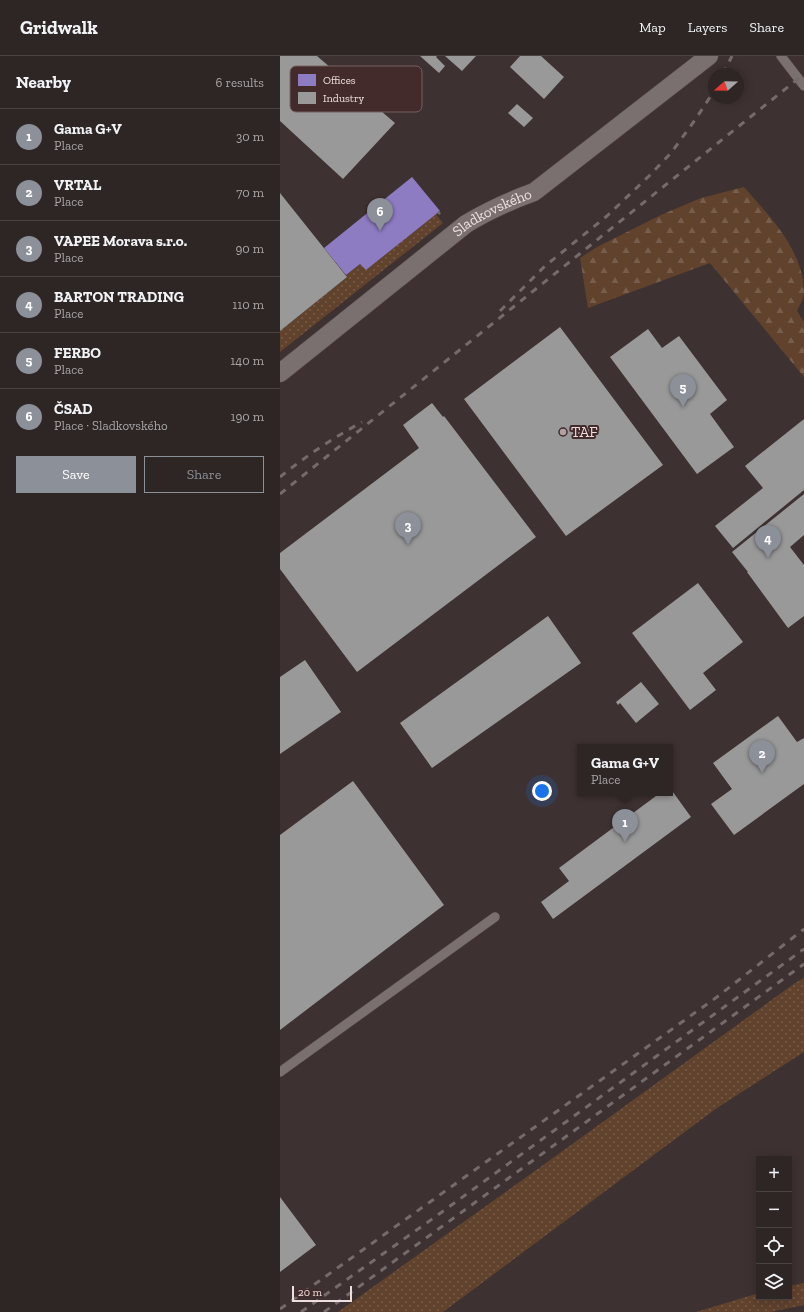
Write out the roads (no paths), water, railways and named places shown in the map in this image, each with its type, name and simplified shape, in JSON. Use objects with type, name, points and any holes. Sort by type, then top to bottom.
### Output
[{"type":"street","name":"Sladkovského","points":[[280,373],[466,224],[507,202],[534,192],[709,56]]},
{"type":"lane","points":[[781,56],[804,86]]},
{"type":"lane","points":[[280,1072],[495,917]]},
{"type":"railway","points":[[726,68],[732,56]]},
{"type":"railway","points":[[280,494],[804,74]]},
{"type":"railway","points":[[500,311],[545,266],[607,216],[649,176],[671,153],[708,100]]},
{"type":"railway","points":[[280,477],[320,448],[362,422]]},
{"type":"railway","points":[[280,1309],[717,997],[804,929]]},
{"type":"railway","points":[[301,1312],[435,1217],[804,949]]},
{"type":"railway","points":[[324,1312],[804,964]]},
{"type":"place","name":"ČSAD","points":[[380,231]]},
{"type":"place","name":"FERBO","points":[[683,407]]},
{"type":"place","name":"TAF","points":[[563,432]]},
{"type":"place","name":"VAPEE Morava s.r.o.","points":[[408,545]]},
{"type":"place","name":"BARTON TRADING","points":[[768,558]]},
{"type":"place","name":"VRTAL","points":[[762,773]]},
{"type":"place","name":"Gama G+V","points":[[625,842]]}]
